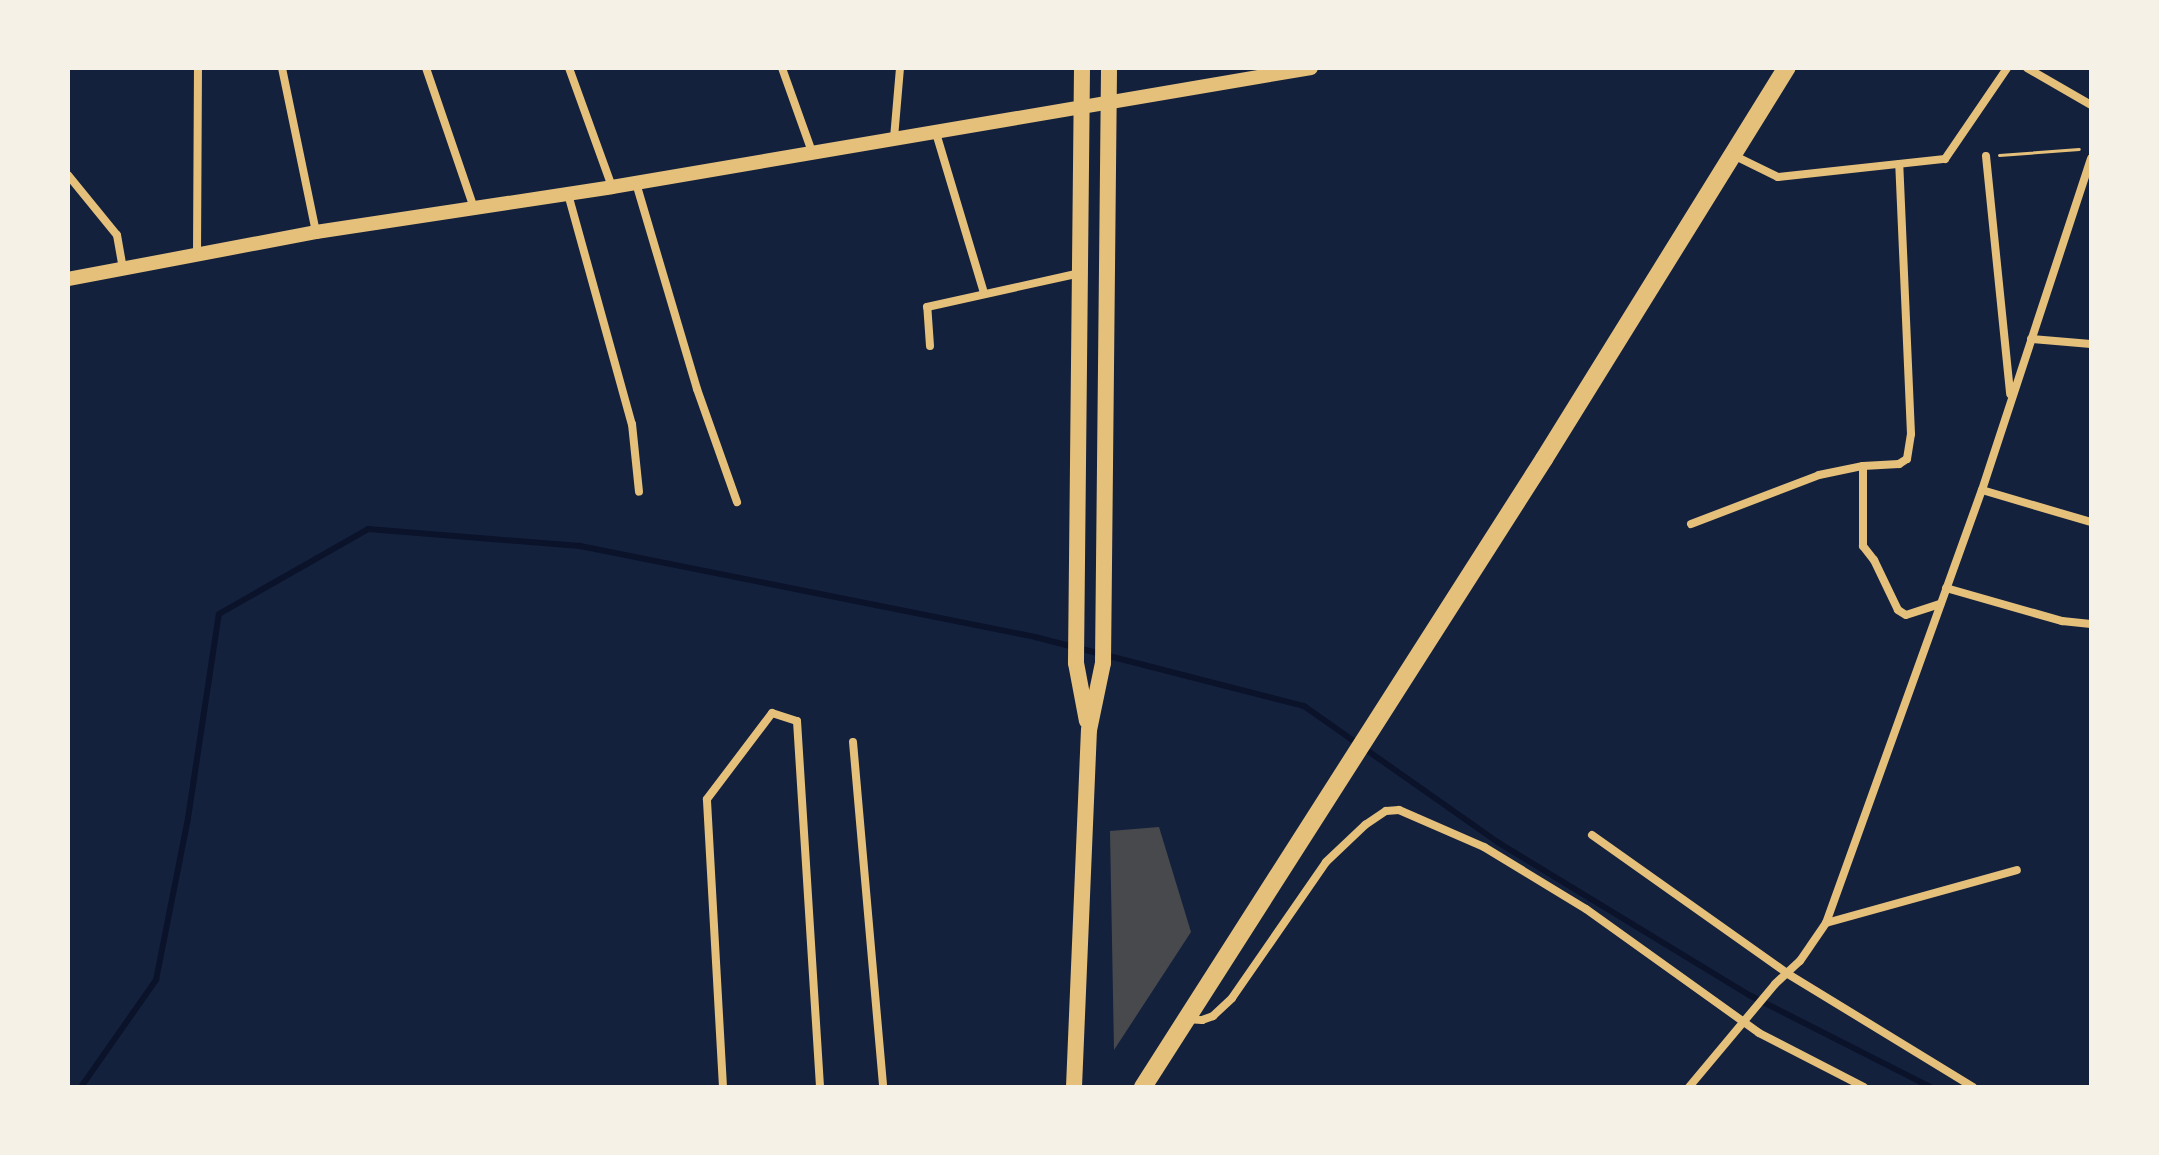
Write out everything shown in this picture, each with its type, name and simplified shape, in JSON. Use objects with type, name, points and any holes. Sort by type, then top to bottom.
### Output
[{"type":"highway","points":[[1143,1087],[1544,459],[1786,68]]},
{"type":"main road","points":[[1082,68],[1076,663],[1089,730]]},
{"type":"main road","points":[[1074,1087],[1089,730],[1103,663],[1109,68]]},
{"type":"street","points":[[197,255],[198,68]]},
{"type":"street","points":[[282,68],[316,232]]},
{"type":"street","points":[[426,68],[474,208]]},
{"type":"street","points":[[569,68],[612,187]]},
{"type":"street","points":[[782,68],[812,152]]},
{"type":"street","points":[[894,138],[900,68]]},
{"type":"street","points":[[68,279],[316,232],[612,187],[1108,105],[1311,68]]},
{"type":"street","points":[[1730,154],[1778,177],[1945,159],[2007,68]]},
{"type":"street","points":[[2027,68],[2091,105]]},
{"type":"street","points":[[936,133],[984,293]]},
{"type":"street","points":[[1986,156],[2011,400]]},
{"type":"street","points":[[1689,1087],[1775,984],[1788,974],[1826,923],[1982,490],[2091,158]]},
{"type":"street","points":[[1691,524],[1819,475],[1863,466],[1899,464],[1907,459],[1911,449],[1899,164]]},
{"type":"street","points":[[68,175],[117,235],[123,268]]},
{"type":"street","points":[[636,183],[697,389],[737,502]]},
{"type":"street","points":[[568,194],[632,424],[639,492]]},
{"type":"street","points":[[930,346],[927,307],[1081,273]]},
{"type":"street","points":[[2031,339],[2091,344]]},
{"type":"street","points":[[1863,466],[1863,546],[1874,560],[1898,610],[1906,615],[1940,604]]},
{"type":"street","points":[[1982,490],[2091,522]]},
{"type":"street","points":[[1946,588],[2062,621],[2091,624]]},
{"type":"street","points":[[723,1087],[707,799],[772,713],[797,721],[820,1087]]},
{"type":"street","points":[[853,742],[883,1087]]},
{"type":"street","points":[[1186,1019],[1202,1020],[1213,1016],[1232,998],[1326,862],[1365,825],[1386,811],[1399,810],[1484,847],[1586,909],[1759,1033],[1864,1087]]},
{"type":"street","points":[[1592,835],[1788,974],[1973,1087]]},
{"type":"street","points":[[1826,923],[2017,870]]},
{"type":"path","points":[[1986,156],[2091,148]]},
{"type":"building","points":[[1159,827],[1191,932],[1114,1050],[1110,831]]},
{"type":"waterway","points":[[81,1087],[156,980],[188,818],[219,614],[368,529],[580,546],[1035,637],[1304,706],[1499,843],[1751,996],[1930,1087]]}]
